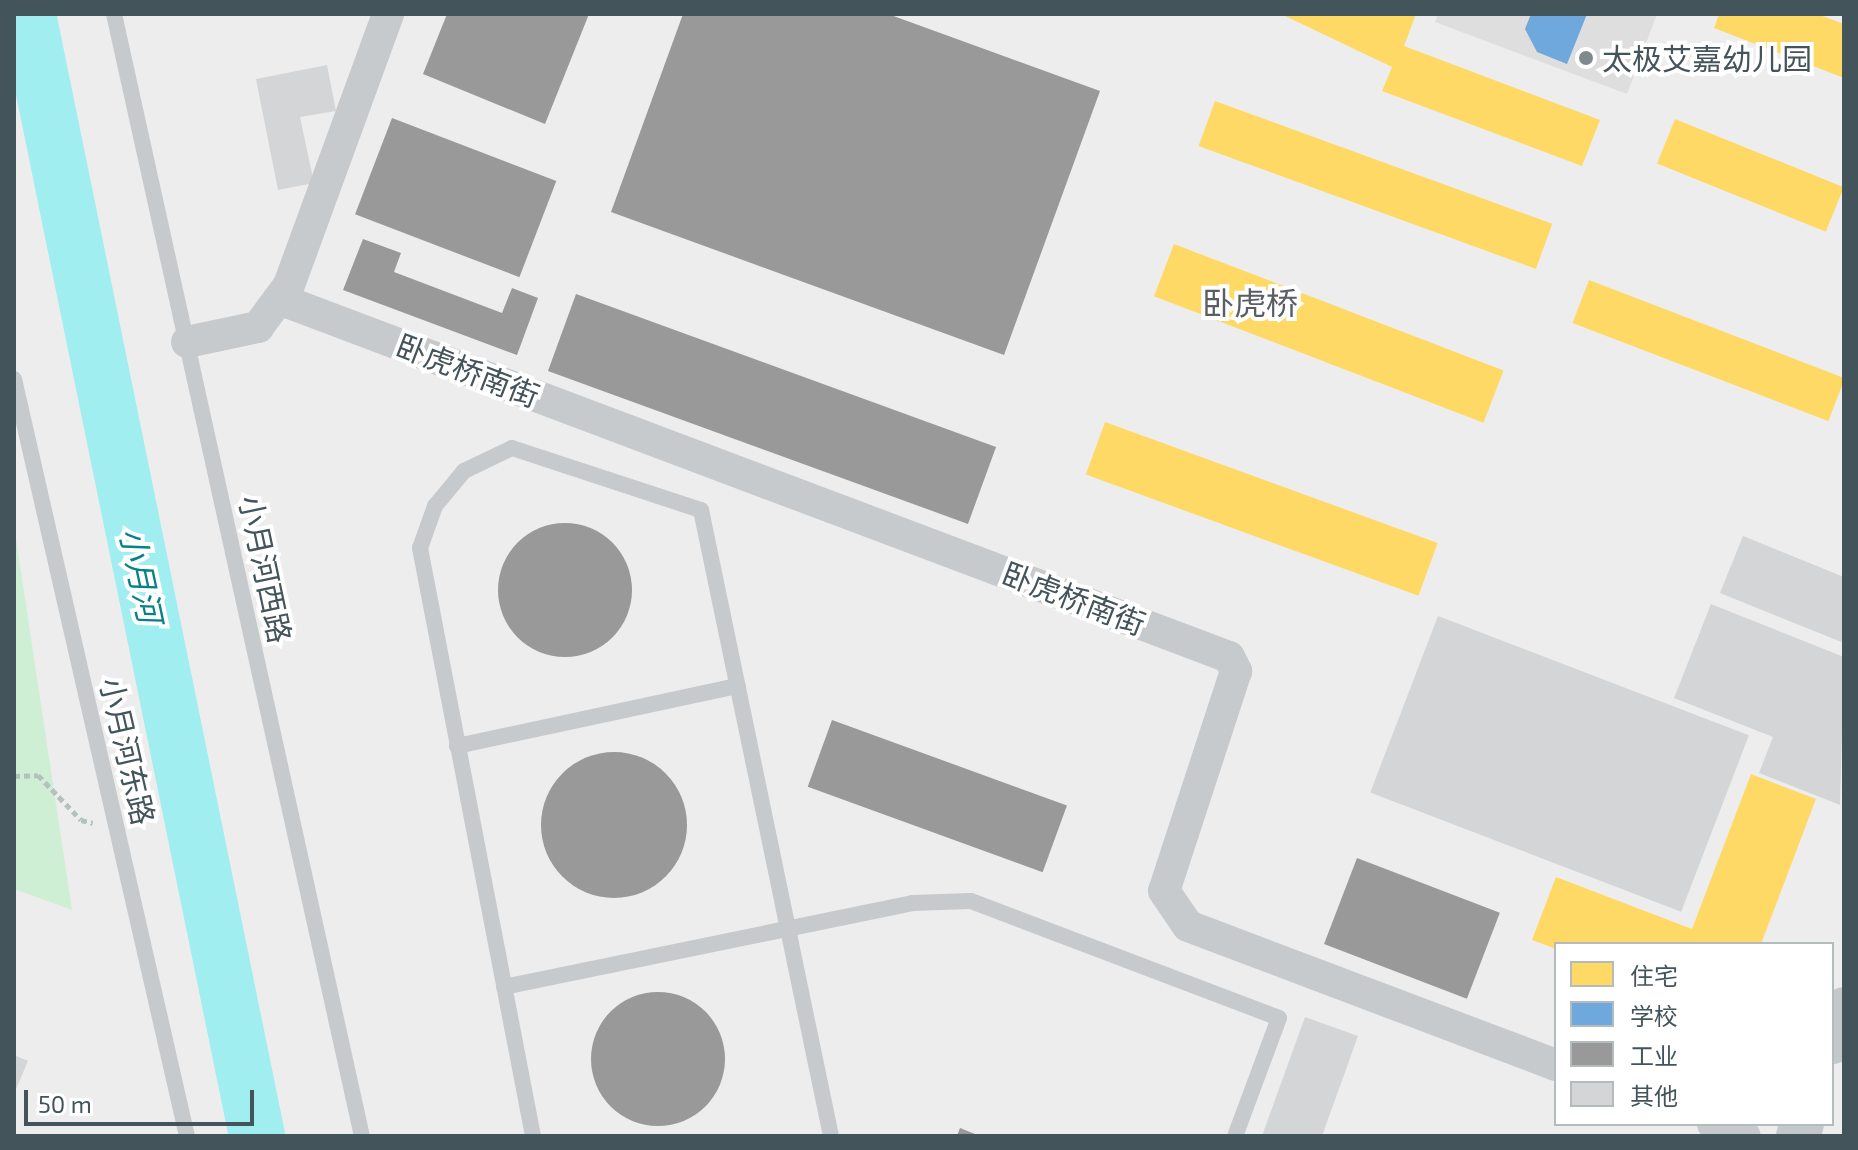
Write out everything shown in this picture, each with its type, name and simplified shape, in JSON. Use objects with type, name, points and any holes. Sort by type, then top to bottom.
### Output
[{"type":"main road","points":[[1834,1036],[1844,1009]]},
{"type":"street","points":[[187,342],[258,327],[279,299],[388,14]]},
{"type":"street","name":"卧虎桥南街","points":[[279,299],[1229,657],[1236,671],[1164,891],[1188,926],[1554,1064]]},
{"type":"street","points":[[1718,1126],[1745,1136]]},
{"type":"lane","name":"小月河西路","points":[[114,14],[362,1136]]},
{"type":"lane","name":"小月河东路","points":[[14,379],[187,1136]]},
{"type":"lane","points":[[533,1136],[420,548],[435,506],[464,471],[512,448],[701,510],[831,1136]]},
{"type":"lane","points":[[457,746],[738,686]]},
{"type":"lane","points":[[504,987],[788,931],[912,903],[971,901],[1279,1018],[1235,1136]]},
{"type":"path","points":[[14,776],[38,775],[81,820],[117,827]]},
{"type":"shaded area","name":"太极艾嘉幼儿园","points":[[1438,14],[1657,14],[1627,94],[1435,22]]},
{"type":"green space","points":[[14,525],[72,910],[14,889]]},
{"type":"building: 住宅","points":[[1281,14],[1416,14],[1404,46],[1600,120],[1582,166],[1382,91],[1392,67]]},
{"type":"building: 住宅","points":[[1719,14],[1817,14],[1844,24],[1844,78],[1714,28]]},
{"type":"building: 住宅","points":[[1215,101],[1552,224],[1536,269],[1199,146]]},
{"type":"building: 住宅","points":[[1675,119],[1844,187],[1826,232],[1657,164]]},
{"type":"building: 住宅","points":[[1174,244],[1504,371],[1483,423],[1154,296]]},
{"type":"building: 住宅","points":[[1589,280],[1844,378],[1828,421],[1573,323]]},
{"type":"building: 住宅","points":[[1105,422],[1438,543],[1418,596],[1086,475]]},
{"type":"building: 住宅","points":[[1751,774],[1816,799],[1762,942],[1554,942],[1554,948],[1532,940],[1556,877],[1692,929]]},
{"type":"building: 学校","points":[[1531,14],[1587,14],[1567,64],[1537,52],[1525,29]]},
{"type":"building: 工业","points":[[447,14],[589,14],[545,124],[423,74]]},
{"type":"building: 工业","points":[[683,14],[888,14],[1100,91],[1004,355],[611,212]]},
{"type":"building: 工业","points":[[392,118],[556,181],[519,277],[355,214]]},
{"type":"building: 工业","points":[[363,239],[401,253],[394,272],[502,313],[512,288],[538,298],[517,355],[343,290]]},
{"type":"building: 工业","points":[[576,294],[996,447],[968,524],[548,371]]},
{"type":"building: 工业","points":[[565,523],[591,528],[613,542],[627,564],[632,590],[627,616],[613,638],[591,652],[565,657],[539,652],[517,638],[503,616],[498,590],[503,564],[517,542],[539,528]]},
{"type":"building: 工业","points":[[832,720],[1067,806],[1043,872],[808,787]]},
{"type":"building: 工业","points":[[614,752],[642,758],[665,774],[681,797],[687,825],[681,853],[665,876],[642,892],[614,898],[586,892],[563,876],[547,853],[541,825],[547,797],[563,774],[586,758]]},
{"type":"building: 工业","points":[[1357,858],[1500,913],[1467,999],[1324,944]]},
{"type":"building: 工业","points":[[658,992],[683,998],[705,1012],[719,1034],[725,1059],[719,1084],[705,1106],[683,1120],[658,1126],[633,1120],[611,1106],[597,1084],[591,1059],[597,1034],[611,1012],[633,998]]},
{"type":"building: 工业","points":[[960,1128],[980,1136],[957,1136]]},
{"type":"building: 其他","points":[[327,65],[336,111],[300,117],[314,183],[278,190],[256,79]]},
{"type":"building: 其他","points":[[1743,536],[1844,577],[1844,643],[1720,593]]},
{"type":"building: 其他","points":[[1711,604],[1844,657],[1840,805],[1759,773],[1773,737],[1674,698]]},
{"type":"building: 其他","points":[[1438,616],[1749,735],[1681,912],[1370,792]]},
{"type":"building: 其他","points":[[1305,1017],[1358,1036],[1322,1136],[1262,1136]]},
{"type":"building: 其他","points":[[14,1055],[28,1061],[14,1094]]},
{"type":"waterway","name":"小月河","points":[[28,14],[257,1136]]},
{"type":"place","name":"太极艾嘉幼儿园","points":[[1586,58]]},
{"type":"district","name":"卧虎桥","points":[[1250,302]]}]
